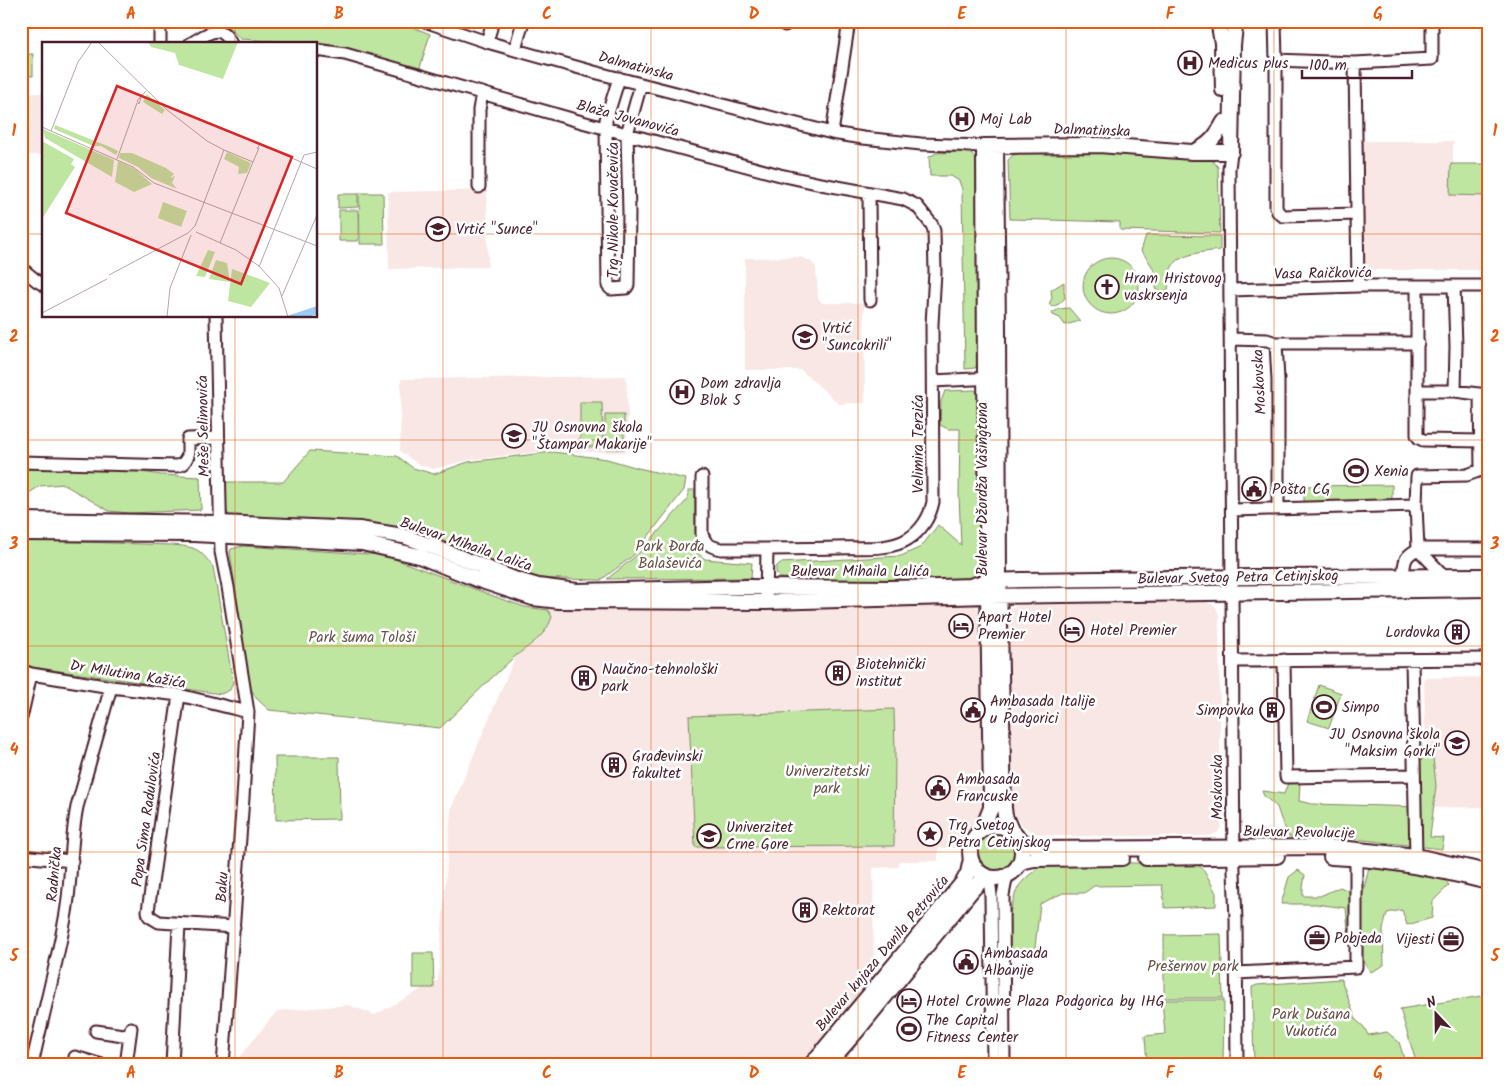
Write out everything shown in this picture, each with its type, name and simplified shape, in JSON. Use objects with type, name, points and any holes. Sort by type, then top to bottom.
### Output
[{"type":"main road","points":[[1217,24],[1227,29],[1240,23]]},
{"type":"main road","name":"Moskovska","points":[[1229,156],[1233,43],[1240,23]]},
{"type":"main road","name":"Moskovska","points":[[1217,24],[1222,43],[1224,122],[1229,156]]},
{"type":"main road","points":[[1192,152],[1212,141],[1224,122]]},
{"type":"main road","name":"Dalmatinska","points":[[990,146],[1091,145],[1229,156]]},
{"type":"main road","name":"Bulevar Džordža Vašingtona","points":[[982,830],[991,808],[994,596],[990,146]]},
{"type":"main road","name":"Bulevar Mihaila Lalića","points":[[21,520],[219,530],[362,543],[418,556],[476,579],[533,598],[559,601],[766,602],[994,596]]},
{"type":"main road","name":"Bulevar Mihaila Lalića","points":[[21,533],[194,534],[219,530],[359,530],[403,536],[514,580],[577,591],[766,587],[940,587],[970,586],[994,581]]},
{"type":"main road","name":"Bulevar Svetog Petra Cetinjskog","points":[[994,581],[1233,577],[1488,576]]},
{"type":"main road","name":"Bulevar Svetog Petra Cetinjskog","points":[[994,596],[1488,589]]},
{"type":"main road","name":"Bulevar Džordža Vašingtona","points":[[994,596],[1004,808],[1005,816],[1015,834]]},
{"type":"main road","points":[[994,826],[1006,827],[1015,834],[1022,852],[1017,867],[1001,877],[988,876],[977,869],[971,859],[970,850],[973,840],[982,830],[994,826]]},
{"type":"main road","name":"Bulevar Revolucije","points":[[1015,834],[1028,844],[1039,849],[1234,852],[1356,859],[1428,869],[1488,882]]},
{"type":"main road","name":"Bulevar Revolucije","points":[[1020,862],[1035,859],[1329,848],[1416,856],[1488,872]]},
{"type":"main road","name":"Bulevar knjaza Danila Petrovića","points":[[811,1065],[963,882],[968,873],[971,859]]},
{"type":"main road","name":"Bulevar knjaza Danila Petrovića","points":[[829,1064],[972,890],[988,876]]},
{"type":"street","points":[[158,21],[160,24],[160,42]]},
{"type":"street","points":[[487,42],[492,21]]},
{"type":"street","points":[[515,50],[523,21]]},
{"type":"street","points":[[832,133],[849,21]]},
{"type":"street","points":[[1275,21],[1276,207],[1278,212],[1283,216],[1357,214]]},
{"type":"street","points":[[1276,60],[1355,62],[1432,60],[1432,21]]},
{"type":"street","name":"Dalmatinska","points":[[431,22],[515,50],[680,95],[832,133],[921,144],[990,146]]},
{"type":"street","points":[[200,36],[211,31],[227,36]]},
{"type":"street","name":"Blaža Jovanovića","points":[[318,50],[345,54],[780,175],[903,199],[918,206],[928,220]]},
{"type":"street","points":[[1355,62],[1358,286]]},
{"type":"street","points":[[606,128],[606,120],[619,78]]},
{"type":"street","points":[[628,134],[641,84]]},
{"type":"street","points":[[479,187],[479,110],[482,93]]},
{"type":"street","name":"Trg Nikole Kovačevića","points":[[606,128],[608,286],[611,289],[626,288],[628,285],[628,134]]},
{"type":"street","name":"Moskovska","points":[[1229,156],[1237,1065]]},
{"type":"street","points":[[869,193],[870,300]]},
{"type":"street","name":"Velimira Terzića","points":[[702,477],[702,534],[705,542],[712,548],[767,549],[889,546],[915,535],[931,513],[934,502],[932,324],[935,264],[934,231],[928,220]]},
{"type":"street","points":[[21,268],[42,284]]},
{"type":"street","name":"Vasa Raičkovića","points":[[1230,290],[1358,286],[1488,286]]},
{"type":"street","points":[[1454,286],[1455,392]]},
{"type":"street","points":[[1417,287],[1417,435],[1423,440],[1481,441]]},
{"type":"street","name":"Meše Selimovića","points":[[216,318],[219,530]]},
{"type":"street","name":"Moskovska","points":[[1231,339],[1267,340],[1276,343],[1278,380],[1278,508]]},
{"type":"street","points":[[1276,343],[1418,343]]},
{"type":"street","points":[[933,381],[991,378]]},
{"type":"street","points":[[1418,391],[1484,395],[1481,441],[1484,470],[1467,476],[1417,476],[1418,549],[1444,576]]},
{"type":"street","points":[[21,462],[177,466],[183,464],[188,456],[188,439],[218,438]]},
{"type":"street","points":[[1232,510],[1416,505]]},
{"type":"street","name":"Baku","points":[[219,530],[220,552],[228,587],[248,712],[244,798],[223,1065]]},
{"type":"street","points":[[766,602],[767,549]]},
{"type":"street","points":[[1403,576],[1406,558],[1418,549],[1488,549]]},
{"type":"street","points":[[1233,661],[1488,659]]},
{"type":"street","points":[[1284,660],[1286,777],[1414,775]]},
{"type":"street","points":[[1412,660],[1416,856]]},
{"type":"street","points":[[21,718],[26,672]]},
{"type":"street","name":"Dr Milutina Kažića","points":[[26,672],[111,687],[179,695],[248,712]]},
{"type":"street","name":"Radnička","points":[[32,1065],[66,914],[72,860],[73,825],[111,687]]},
{"type":"street","name":"Popa Sima Radulovića","points":[[179,695],[148,911],[149,916],[154,920],[179,924],[234,927]]},
{"type":"street","points":[[21,856],[72,860]]},
{"type":"street","points":[[1236,973],[1356,967],[1356,859]]},
{"type":"street","points":[[1004,1065],[1003,895],[1007,875]]},
{"type":"street","points":[[988,876],[991,896],[993,1065]]},
{"type":"street","points":[[172,1065],[179,924]]},
{"type":"street","points":[[96,1031],[130,1032],[126,1065]]},
{"type":"street","points":[[75,1057],[102,1065]]},
{"type":"shaded area","points":[[21,93],[42,93],[42,155],[21,155]]},
{"type":"shaded area","points":[[1363,141],[1453,141],[1453,169],[1488,169],[1488,270],[1362,270]]},
{"type":"shaded area","name":"Vrtić \"Sunce\"","points":[[487,190],[488,267],[389,269],[388,192]]},
{"type":"shaded area","name":"Vrtić \"Suncokrili\"","points":[[801,257],[812,262],[816,268],[818,297],[820,301],[823,303],[864,303],[865,403],[839,404],[801,370],[745,370],[745,258]]},
{"type":"shaded area","name":"JU Osnovna škola \"Štampar Makarije\"","points":[[626,376],[628,415],[626,452],[553,450],[468,460],[433,469],[418,464],[400,451],[401,379]]},
{"type":"shaded area","points":[[1203,600],[1216,607],[1219,615],[1221,828],[1217,833],[1210,836],[1055,836],[1034,833],[1025,828],[1011,806],[1007,613],[1010,609],[1015,606]]},
{"type":"shaded area","name":"Univerzitet Crne Gore","points":[[967,604],[977,607],[983,618],[989,804],[983,820],[971,831],[965,848],[938,848],[938,861],[899,861],[899,867],[873,868],[874,980],[803,1065],[233,1065],[277,1011],[349,1005],[375,1015],[438,980],[451,809],[515,657],[536,642],[552,617],[548,610]]},
{"type":"shaded area","name":"JU Osnovna škola \"Maksim Gorki\"","points":[[1488,677],[1488,807],[1427,808],[1424,678]]},
{"type":"green space","points":[[222,21],[398,21],[430,34],[419,71],[318,46],[318,42],[240,39]]},
{"type":"green space","points":[[21,54],[33,54],[33,76],[21,76]]},
{"type":"green space","points":[[959,152],[971,154],[976,159],[978,362],[975,368],[965,369],[962,189],[959,181],[951,176],[930,176],[929,157],[936,153]]},
{"type":"green space","points":[[1026,152],[1123,152],[1212,160],[1218,167],[1220,233],[1120,230],[1120,222],[1010,219],[1008,160],[1013,155]]},
{"type":"green space","points":[[1451,164],[1488,164],[1488,196],[1450,195]]},
{"type":"green space","points":[[359,193],[383,193],[384,244],[360,244]]},
{"type":"green space","points":[[338,194],[358,194],[358,207],[338,208]]},
{"type":"green space","points":[[339,210],[358,210],[358,241],[339,241]]},
{"type":"green space","points":[[1146,235],[1220,236],[1220,250],[1193,254],[1176,262],[1169,276],[1168,291],[1156,290],[1156,279],[1153,269],[1141,251]]},
{"type":"green space","points":[[1105,258],[1117,258],[1127,262],[1135,270],[1139,286],[1135,302],[1127,310],[1117,314],[1105,314],[1095,310],[1087,302],[1083,292],[1083,280],[1087,270],[1095,262]]},
{"type":"green space","points":[[1064,282],[1065,298],[1059,304],[1052,307],[1049,304],[1052,298],[1051,290]]},
{"type":"green space","points":[[1069,308],[1080,321],[1065,325],[1060,318],[1052,313],[1059,309]]},
{"type":"green space","points":[[975,390],[981,397],[984,569],[978,577],[967,583],[779,578],[776,567],[780,563],[901,556],[921,547],[938,525],[961,545],[959,494],[960,429],[948,429],[940,425],[941,401],[945,391]]},
{"type":"green space","points":[[580,402],[602,402],[603,447],[580,447]]},
{"type":"green space","points":[[605,415],[624,415],[624,449],[605,449]]},
{"type":"green space","points":[[310,451],[397,456],[413,468],[434,474],[468,462],[553,452],[607,459],[686,479],[684,490],[634,555],[601,580],[526,578],[441,544],[233,522],[226,510],[226,482],[283,482]]},
{"type":"green space","points":[[21,469],[129,470],[161,475],[200,477],[201,510],[129,513],[109,511],[63,484],[40,486],[21,498]]},
{"type":"green space","points":[[1392,485],[1392,503],[1304,504],[1304,486]]},
{"type":"green space","name":"Park Đorđa Balaševića","points":[[689,490],[695,490],[695,551],[705,559],[752,563],[751,578],[607,579],[636,556],[688,499]]},
{"type":"green space","points":[[21,540],[172,545],[192,548],[200,552],[213,567],[233,682],[230,690],[221,694],[32,667],[21,662]]},
{"type":"green space","name":"Park šuma Tološi","points":[[243,546],[384,555],[504,600],[525,607],[548,610],[552,617],[541,636],[513,658],[440,728],[269,710],[256,698],[250,687],[230,552],[231,549]]},
{"type":"green space","name":"Simpo","points":[[1319,685],[1341,693],[1329,728],[1307,721]]},
{"type":"green space","name":"Univerzitetski park","points":[[894,709],[894,846],[695,847],[689,716]]},
{"type":"green space","points":[[1419,748],[1432,748],[1436,786],[1430,837],[1444,838],[1442,849],[1355,839],[1289,837],[1277,807],[1264,796],[1262,791],[1284,794],[1288,783],[1300,783],[1299,801],[1312,804],[1421,807]]},
{"type":"green space","points":[[275,757],[339,757],[340,819],[276,820]]},
{"type":"green space","points":[[997,832],[1011,837],[1016,851],[1011,865],[997,870],[983,865],[978,851],[983,837]]},
{"type":"green space","points":[[1046,863],[1196,863],[1204,870],[1216,893],[1216,906],[1165,908],[1162,885],[1094,886],[1084,893],[1063,893],[1040,904],[1034,955],[1004,952],[1009,918],[1016,892],[1031,873]]},
{"type":"green space","points":[[1369,867],[1441,876],[1449,885],[1433,901],[1432,918],[1407,925],[1402,910],[1387,913],[1383,930],[1384,965],[1371,972],[1349,940],[1346,908],[1316,904],[1281,904],[1289,877],[1298,870],[1305,875],[1303,896],[1320,896],[1340,887],[1362,897]]},
{"type":"green space","name":"Prešernov park","points":[[1221,934],[1223,998],[1164,998],[1164,935]]},
{"type":"green space","points":[[413,953],[433,953],[434,988],[413,988]]},
{"type":"green space","name":"Park Dušana Vukotića","points":[[1341,979],[1356,1020],[1364,1027],[1368,1035],[1387,1032],[1399,1042],[1406,1065],[1254,1065],[1252,987],[1257,985]]},
{"type":"green space","points":[[1488,995],[1488,1065],[1417,1065],[1400,1009]]},
{"type":"green space","points":[[1162,1000],[1224,1000],[1223,1065],[1147,1065],[1145,1036],[1165,1034]]},
{"type":"place","name":"Medicus plus","points":[[1190,63]]},
{"type":"place","name":"Moj Lab","points":[[962,119]]},
{"type":"place","name":"Vrtić \"Sunce\"","points":[[438,229]]},
{"type":"place","name":"Hram Hristovog vaskrsenja","points":[[1107,287]]},
{"type":"place","name":"Vrtić \"Suncokrili\"","points":[[805,337]]},
{"type":"place","name":"Dom zdravlja Blok 5","points":[[682,392]]},
{"type":"place","name":"JU Osnovna škola \"Štampar Makarije\"","points":[[514,436]]},
{"type":"place","name":"Xenia","points":[[1356,471]]},
{"type":"place","name":"Pošta CG","points":[[1254,489]]},
{"type":"place","name":"Apart Hotel Premier","points":[[961,626]]},
{"type":"place","name":"Hotel Premier","points":[[1072,630]]},
{"type":"place","name":"Lordovka","points":[[1457,632]]},
{"type":"place","name":"Biotehnički institut","points":[[838,673]]},
{"type":"place","name":"Naučno-tehnološki park","points":[[584,678]]},
{"type":"place","name":"Simpo","points":[[1324,707]]},
{"type":"place","name":"Ambasada Italije u Podgorici","points":[[973,710]]},
{"type":"place","name":"Simpovka","points":[[1272,710]]},
{"type":"place","name":"JU Osnovna škola \"Maksim Gorki\"","points":[[1457,743]]},
{"type":"place","name":"Građevinski fakultet","points":[[614,765]]},
{"type":"place","name":"Ambasada Francuske","points":[[938,788]]},
{"type":"place","name":"Trg Svetog Petra Cetinjskog","points":[[930,834]]},
{"type":"place","name":"Univerzitet Crne Gore","points":[[709,836]]},
{"type":"place","name":"Rektorat","points":[[805,910]]},
{"type":"place","name":"Pobjeda","points":[[1317,938]]},
{"type":"place","name":"Vijesti","points":[[1451,939]]},
{"type":"place","name":"Ambasada Albanije","points":[[966,962]]},
{"type":"place","name":"Hotel Crowne Plaza Podgorica by IHG","points":[[909,1001]]},
{"type":"place","name":"The Capital Fitness Center","points":[[909,1029]]}]
